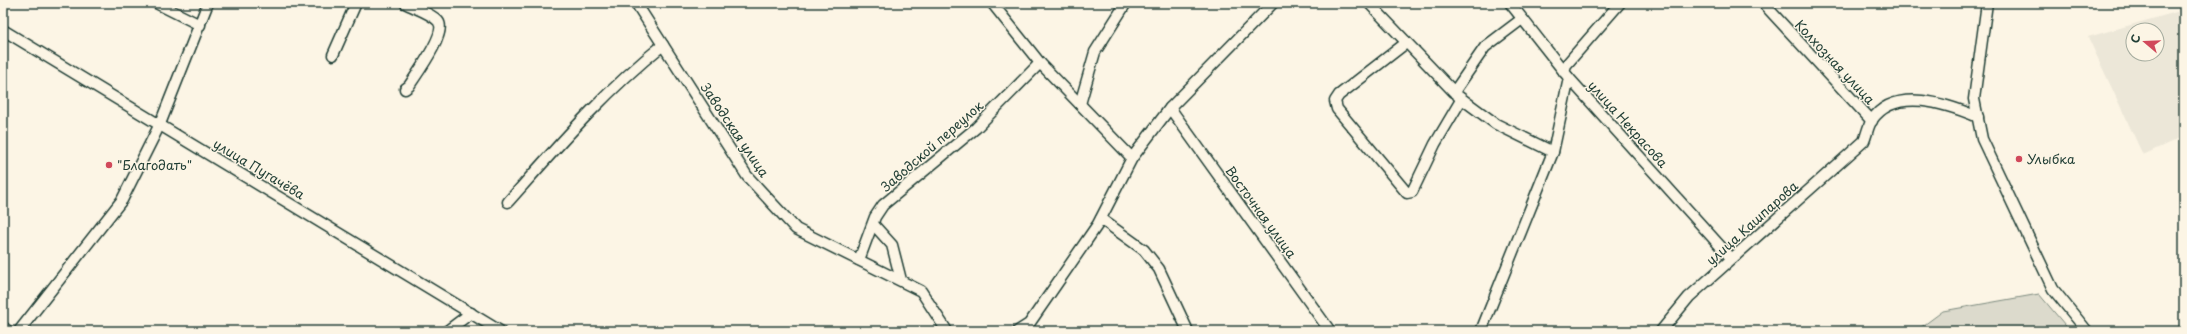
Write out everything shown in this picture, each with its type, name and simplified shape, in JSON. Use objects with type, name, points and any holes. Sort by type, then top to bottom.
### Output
[{"type":"street","points":[[156,3],[200,25]]},
{"type":"street","points":[[19,331],[122,200],[160,124],[208,3]]},
{"type":"street","points":[[333,55],[356,3]]},
{"type":"street","points":[[405,3],[438,20],[442,27],[440,35],[409,86],[405,89]]},
{"type":"street","name":"Заводская улица","points":[[636,3],[747,176],[796,229],[921,290],[947,331]]},
{"type":"street","points":[[992,3],[1040,63],[1132,158]]},
{"type":"street","points":[[1080,104],[1095,52],[1126,3]]},
{"type":"street","points":[[1018,331],[1029,324],[1101,218],[1132,158],[1170,108],[1273,3]]},
{"type":"street","points":[[1369,3],[1406,44],[1461,100],[1496,124],[1552,152]]},
{"type":"street","name":"улица Некрасова","points":[[1510,3],[1566,75],[1731,258]]},
{"type":"street","points":[[1481,331],[1552,152],[1566,75],[1566,65],[1620,3]]},
{"type":"street","name":"Колхозная улица","points":[[1763,3],[1872,121]]},
{"type":"street","points":[[1984,4],[1974,99],[1982,139],[2053,289],[2088,331]]},
{"type":"street","points":[[1454,92],[1485,46],[1522,19]]},
{"type":"street","name":"улица Пугачёва","points":[[3,30],[160,124],[426,288],[500,331]]},
{"type":"street","points":[[1406,44],[1339,95],[1335,101],[1337,109],[1407,193],[1412,192],[1438,138],[1461,100]]},
{"type":"street","points":[[508,202],[580,122],[637,66],[663,45]]},
{"type":"street","name":"Заводской переулок","points":[[859,260],[875,217],[883,205],[976,128],[1040,63]]},
{"type":"street","points":[[1872,121],[1886,106],[1901,101],[1915,101],[1957,108],[1978,117]]},
{"type":"street","name":"Восточная улица","points":[[1170,108],[1330,331]]},
{"type":"street","name":"улица Кашпарова","points":[[1661,331],[1689,297],[1864,141],[1872,121]]},
{"type":"street","points":[[1101,218],[1144,250],[1159,269],[1188,331]]},
{"type":"street","points":[[873,224],[892,245],[901,280]]},
{"type":"street","points":[[447,331],[471,313]]},
{"type":"street","points":[[3,327],[8,331]]},
{"type":"shaded area","points":[[2180,11],[2184,22],[2184,136],[2143,155],[2088,37],[2125,27],[2125,62],[2165,62],[2165,22],[2141,22]]},
{"type":"shaded area","points":[[2039,294],[2070,331],[1916,331],[1943,311]]},
{"type":"place","name":"Улыбка","points":[[2019,159]]},
{"type":"place","name":"\"Благодать\"","points":[[109,165]]}]
